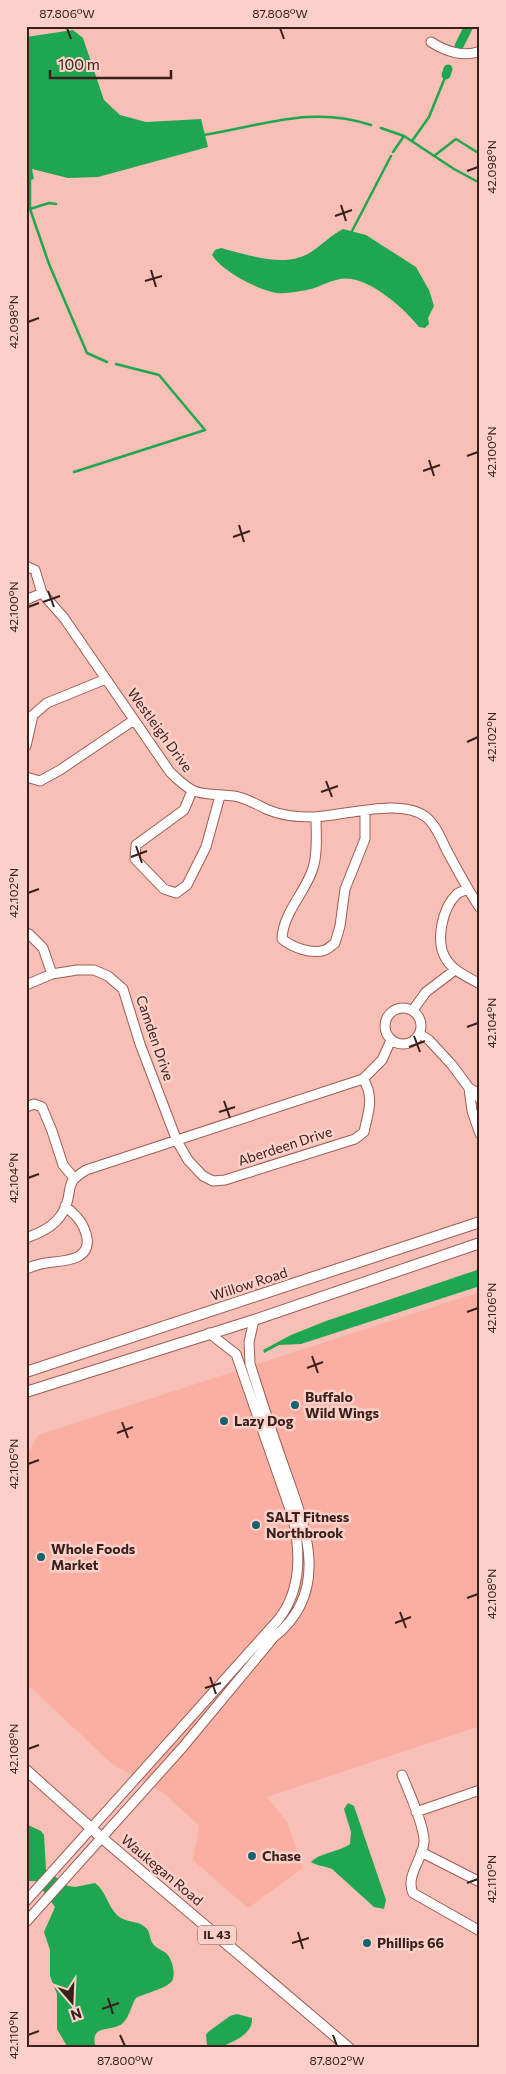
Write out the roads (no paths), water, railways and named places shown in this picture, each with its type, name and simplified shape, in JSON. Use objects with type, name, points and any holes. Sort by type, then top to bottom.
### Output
[{"type":"main road","name":"Willow Road","points":[[26,1372],[480,1222]]},
{"type":"main road","points":[[26,1392],[254,1320],[480,1243]]},
{"type":"main road","name":"Waukegan Road","points":[[26,1770],[90,1828],[349,2048]]},
{"type":"street","points":[[431,42],[442,49],[466,55],[480,51]]},
{"type":"street","name":"Westleigh Drive","points":[[26,566],[35,570],[42,593],[64,618],[170,772],[192,791],[220,796],[235,796],[287,816],[316,817],[365,811],[414,809],[427,817],[438,832],[480,908]]},
{"type":"street","points":[[26,600],[42,593]]},
{"type":"street","points":[[26,746],[33,715],[47,703],[106,679]]},
{"type":"street","points":[[26,778],[40,781],[60,770],[134,720]]},
{"type":"street","points":[[192,791],[184,810],[136,845],[135,859],[164,889],[176,893],[187,885],[206,846],[220,796]]},
{"type":"street","points":[[316,817],[313,868],[282,927],[282,939],[288,944],[304,950],[324,950],[335,943],[340,926],[345,889],[365,840],[365,811]]},
{"type":"street","points":[[468,889],[457,894],[450,905],[439,934],[445,958],[455,970],[480,984]]},
{"type":"street","points":[[26,933],[30,934],[43,948],[52,974]]},
{"type":"street","name":"Camden Drive","points":[[26,984],[52,974],[77,970],[94,970],[108,976],[123,988],[140,1044],[177,1141]]},
{"type":"street","points":[[412,1010],[426,992],[455,970]]},
{"type":"street","points":[[401,1007],[412,1010],[420,1018],[420,1034],[407,1044],[391,1040],[385,1030],[386,1017],[390,1012],[401,1007]]},
{"type":"street","points":[[420,1034],[429,1040],[452,1065],[469,1088],[476,1092],[480,1099]]},
{"type":"street","points":[[26,1238],[45,1231],[56,1221],[66,1206],[69,1187],[74,1178],[86,1170],[364,1079],[382,1060],[391,1040]]},
{"type":"street","name":"Aberdeen Drive","points":[[177,1141],[188,1160],[203,1176],[213,1181],[225,1180],[355,1138],[364,1132],[370,1104],[370,1089],[364,1079]]},
{"type":"street","points":[[469,1088],[472,1111],[480,1134]]},
{"type":"street","points":[[26,1107],[34,1104],[42,1107],[63,1165],[74,1178]]},
{"type":"street","points":[[26,1269],[42,1263],[70,1260],[79,1257],[85,1250],[88,1241],[84,1225],[66,1206]]},
{"type":"street","points":[[26,1922],[182,1748],[274,1638],[286,1628],[303,1598],[309,1565],[308,1540],[250,1364],[249,1342],[254,1320]]},
{"type":"street","points":[[26,1900],[191,1718],[283,1613],[293,1592],[297,1575],[297,1536],[292,1515],[236,1354],[209,1334]]},
{"type":"street","points":[[402,1775],[416,1812],[424,1841],[410,1883],[413,1894],[480,1931]]},
{"type":"street","points":[[416,1812],[480,1790]]},
{"type":"street","points":[[421,1852],[480,1882]]},
{"type":"waterway","points":[[459,46],[469,26]]},
{"type":"waterway","points":[[446,75],[448,69]]},
{"type":"waterway","points":[[412,141],[429,117],[446,75]]},
{"type":"waterway","points":[[203,135],[307,117],[349,119],[371,125]]},
{"type":"waterway","points":[[381,128],[404,136],[454,169],[480,183]]},
{"type":"waterway","points":[[393,152],[404,136]]},
{"type":"waterway","points":[[434,156],[456,139],[480,154]]},
{"type":"waterway","points":[[351,233],[391,156]]},
{"type":"waterway","points":[[30,178],[30,209],[49,264],[87,353],[107,362]]},
{"type":"waterway","points":[[30,209],[49,203],[56,204]]},
{"type":"waterway","points":[[74,472],[205,430],[159,375],[116,364]]},
{"type":"place","name":"Buffalo Wild Wings","points":[[295,1405]]},
{"type":"place","name":"Lazy Dog","points":[[224,1421]]},
{"type":"place","name":"SALT Fitness Northbrook","points":[[256,1525]]},
{"type":"place","name":"Whole Foods Market","points":[[41,1557]]},
{"type":"place","name":"Chase","points":[[252,1856]]},
{"type":"place","name":"Phillips 66","points":[[367,1943]]}]
